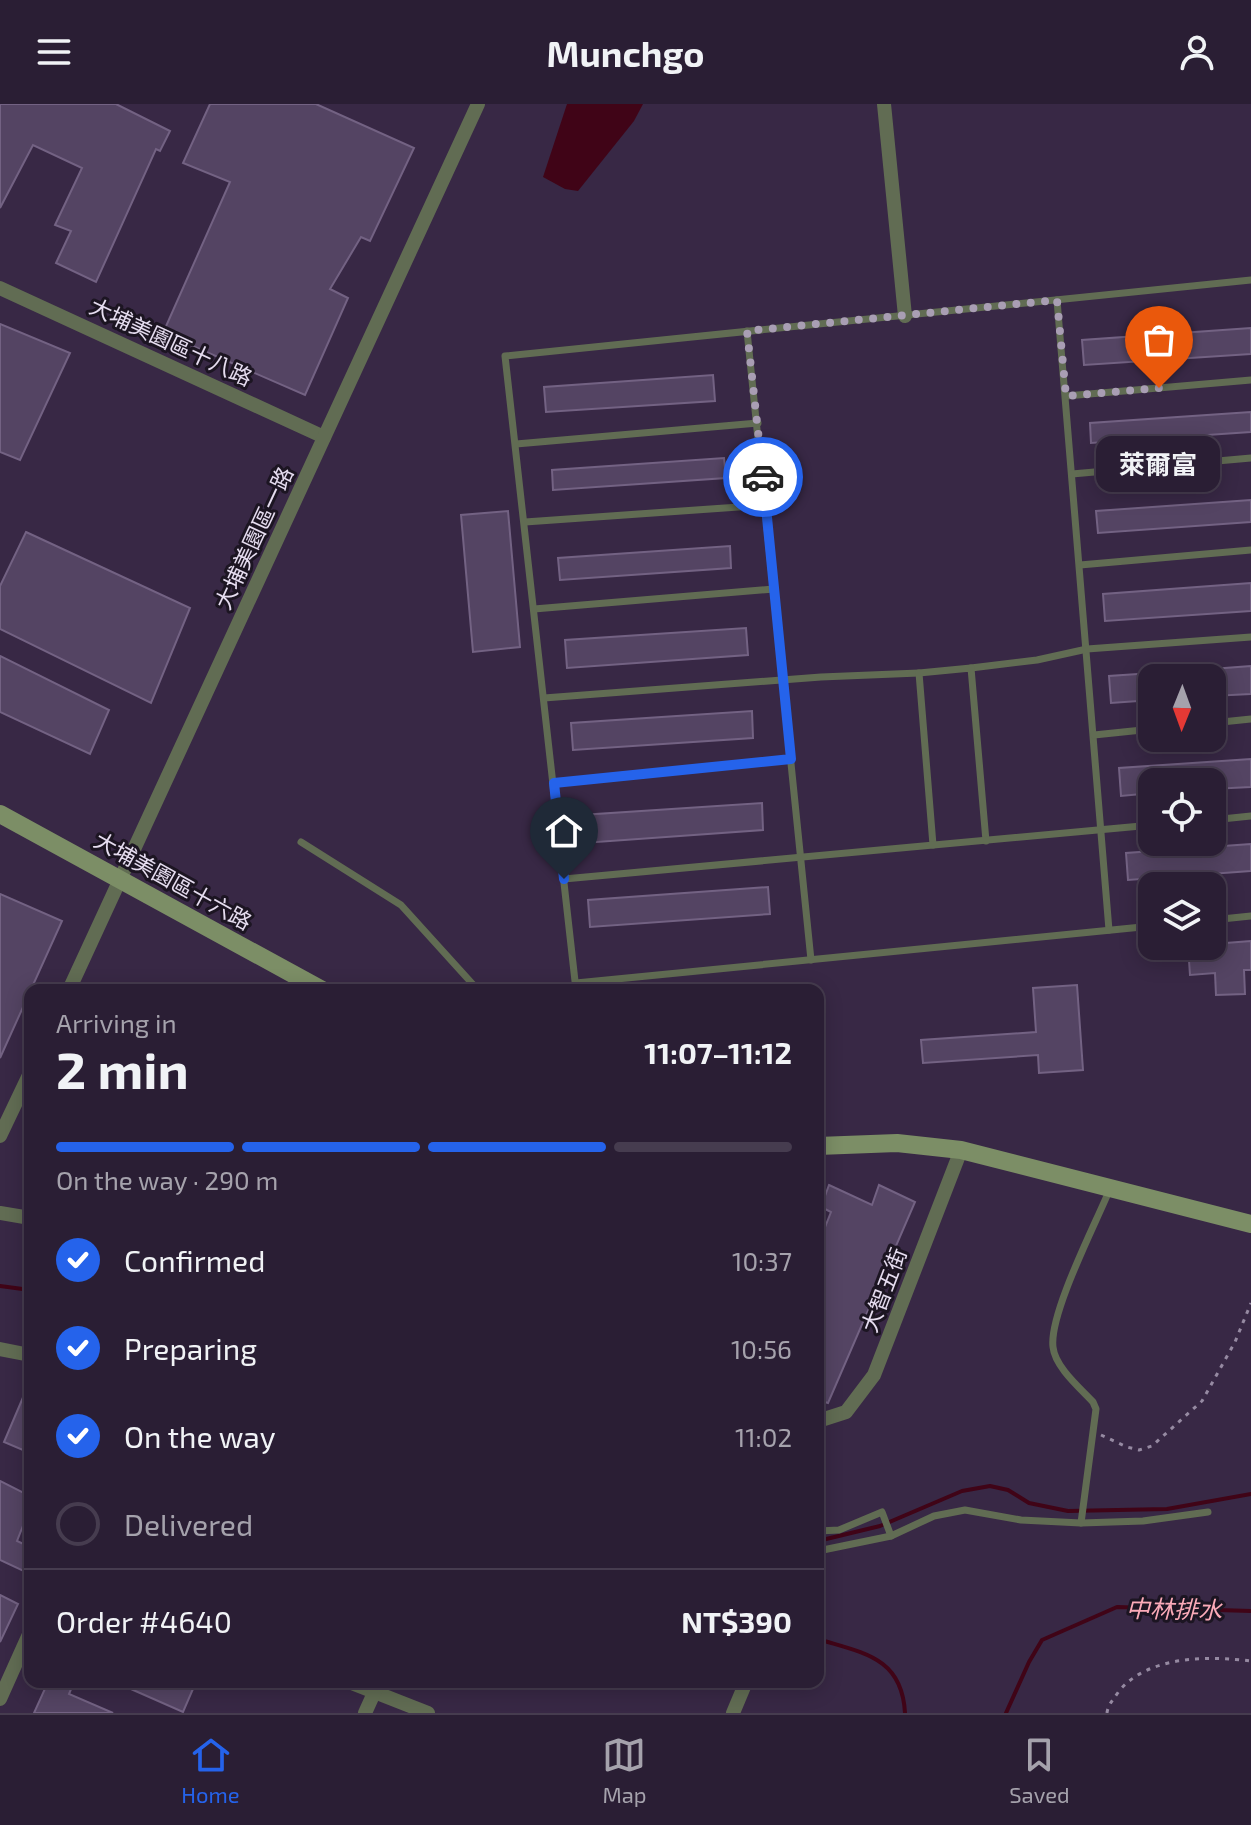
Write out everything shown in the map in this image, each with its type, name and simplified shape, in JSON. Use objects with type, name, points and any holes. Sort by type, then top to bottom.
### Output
[{"type":"street","points":[[884,104],[905,316]]},
{"type":"street","name":"大埔美園區一路","points":[[72,984],[324,437],[472,106]]},
{"type":"street","name":"大埔美園區十八路","points":[[0,288],[324,437]]},
{"type":"street","name":"大埔美園區十六路","points":[[0,814],[311,984]]},
{"type":"street","points":[[0,1136],[24,1086]]},
{"type":"street","points":[[824,1146],[897,1143],[961,1150],[1251,1224]]},
{"type":"street","name":"大智五街","points":[[824,1419],[846,1412],[874,1375],[961,1150]]},
{"type":"street","points":[[0,1213],[24,1217]]},
{"type":"street","points":[[0,1349],[24,1354]]},
{"type":"street","points":[[0,1699],[24,1645]]},
{"type":"street","points":[[365,1713],[377,1688]]},
{"type":"street","points":[[379,1688],[428,1713]]},
{"type":"street","points":[[733,1713],[743,1688]]},
{"type":"lane","points":[[576,984],[505,356],[1251,280]]},
{"type":"lane","points":[[1057,300],[1109,930]]},
{"type":"lane","points":[[747,331],[811,960]]},
{"type":"lane","points":[[1066,396],[1251,380]]},
{"type":"lane","points":[[516,444],[758,423]]},
{"type":"lane","points":[[1072,474],[1251,458]]},
{"type":"lane","points":[[525,522],[766,505]]},
{"type":"lane","points":[[1080,565],[1251,550]]},
{"type":"lane","points":[[534,609],[774,589]]},
{"type":"lane","points":[[544,698],[919,673],[1037,660],[1087,649],[1251,637]]},
{"type":"lane","points":[[971,668],[986,841]]},
{"type":"lane","points":[[919,673],[933,845]]},
{"type":"lane","points":[[1226,722],[1251,719]]},
{"type":"lane","points":[[1094,735],[1138,730]]},
{"type":"lane","points":[[554,783],[791,759]]},
{"type":"lane","points":[[1226,819],[1251,816]]},
{"type":"lane","points":[[564,879],[1138,826]]},
{"type":"lane","points":[[301,842],[401,905],[473,984]]},
{"type":"lane","points":[[1226,919],[1251,916]]},
{"type":"lane","points":[[594,984],[1138,927]]},
{"type":"lane","points":[[1081,1523],[1096,1409],[1059,1363],[1053,1349],[1054,1321],[1110,1189]]},
{"type":"lane","points":[[824,1550],[891,1536],[934,1516],[965,1510],[1021,1520],[1081,1523],[1143,1521],[1208,1512]]},
{"type":"lane","points":[[824,1531],[839,1530],[882,1512],[891,1536]]},
{"type":"path","points":[[1092,1433],[1139,1450],[1152,1446],[1202,1401],[1235,1342],[1251,1303]]},
{"type":"path","points":[[1107,1713],[1108,1706],[1126,1683],[1157,1665],[1228,1658],[1251,1661]]},
{"type":"shaded area","points":[[567,104],[643,104],[634,121],[578,191],[565,189],[543,177]]},
{"type":"building","points":[[0,104],[116,104],[170,131],[160,151],[156,149],[96,282],[56,263],[71,231],[55,225],[82,168],[33,145],[0,208]]},
{"type":"building","points":[[210,104],[316,104],[414,148],[370,241],[361,237],[330,289],[348,298],[305,395],[163,333],[230,182],[183,163]]},
{"type":"building","points":[[0,324],[70,353],[20,460],[0,452]]},
{"type":"building","points":[[1251,328],[1251,354],[1084,365],[1082,340]]},
{"type":"building","points":[[713,375],[715,401],[546,412],[544,387]]},
{"type":"building","points":[[1251,412],[1251,432],[1091,443],[1090,423]]},
{"type":"building","points":[[724,458],[726,478],[553,490],[552,470]]},
{"type":"building","points":[[1251,500],[1251,522],[1098,533],[1096,511]]},
{"type":"building","points":[[508,511],[520,647],[473,652],[461,515]]},
{"type":"building","points":[[26,532],[190,608],[151,703],[0,629],[0,586]]},
{"type":"building","points":[[730,546],[731,568],[560,580],[558,558]]},
{"type":"building","points":[[1251,583],[1251,611],[1105,621],[1103,594]]},
{"type":"building","points":[[746,628],[748,655],[567,668],[565,640]]},
{"type":"building","points":[[0,656],[109,710],[90,754],[0,712]]},
{"type":"building","points":[[1251,666],[1251,694],[1226,695],[1226,668]]},
{"type":"building","points":[[1138,674],[1138,701],[1111,703],[1109,676]]},
{"type":"building","points":[[752,711],[753,738],[573,750],[571,723]]},
{"type":"building","points":[[1251,759],[1251,787],[1226,788],[1226,768],[1138,768],[1138,794],[1121,796],[1119,768]]},
{"type":"building","points":[[762,803],[763,830],[583,843],[581,815]]},
{"type":"building","points":[[1251,844],[1251,871],[1138,872],[1138,879],[1128,880],[1126,853],[1138,852],[1138,856],[1226,856],[1226,846]]},
{"type":"building","points":[[768,887],[770,914],[590,927],[588,900]]},
{"type":"building","points":[[0,894],[62,921],[33,984],[24,984],[24,1005],[0,1058]]},
{"type":"building","points":[[1251,941],[1251,970],[1244,970],[1245,994],[1216,995],[1215,973],[1190,975],[1189,960],[1226,960],[1226,943]]},
{"type":"building","points":[[1077,985],[1083,1070],[1039,1073],[1038,1055],[923,1063],[921,1040],[1036,1032],[1033,988]]},
{"type":"building","points":[[829,1185],[872,1205],[879,1185],[915,1202],[828,1403],[824,1402],[824,1230],[831,1212],[824,1208]]},
{"type":"building","points":[[24,1395],[24,1450],[4,1442]]},
{"type":"building","points":[[0,1481],[24,1493],[24,1523],[17,1541],[24,1544],[24,1571],[0,1560]]},
{"type":"building","points":[[0,1595],[18,1604],[0,1642]]},
{"type":"building","points":[[45,1688],[72,1688],[69,1694],[113,1713],[34,1713]]},
{"type":"building","points":[[129,1688],[193,1688],[183,1712]]},
{"type":"waterway","name":"中林排水","points":[[0,1286],[24,1289]]},
{"type":"waterway","points":[[824,1540],[880,1526],[962,1491],[990,1486],[1008,1490],[1029,1503],[1068,1511],[1167,1509],[1251,1494]]},
{"type":"waterway","name":"中林排水","points":[[1006,1713],[1042,1640],[1117,1607],[1251,1611]]},
{"type":"waterway","name":"中林排水","points":[[824,1641],[865,1654],[888,1669],[902,1694],[905,1713]]},
{"type":"way so far","points":[[763,477],[747,331],[1057,300],[1066,396],[1159,388]]},
{"type":"place","name":"萊爾富","points":[[1159,388]]},
{"type":"route","points":[[564,879],[554,783],[791,759],[763,477]]}]
